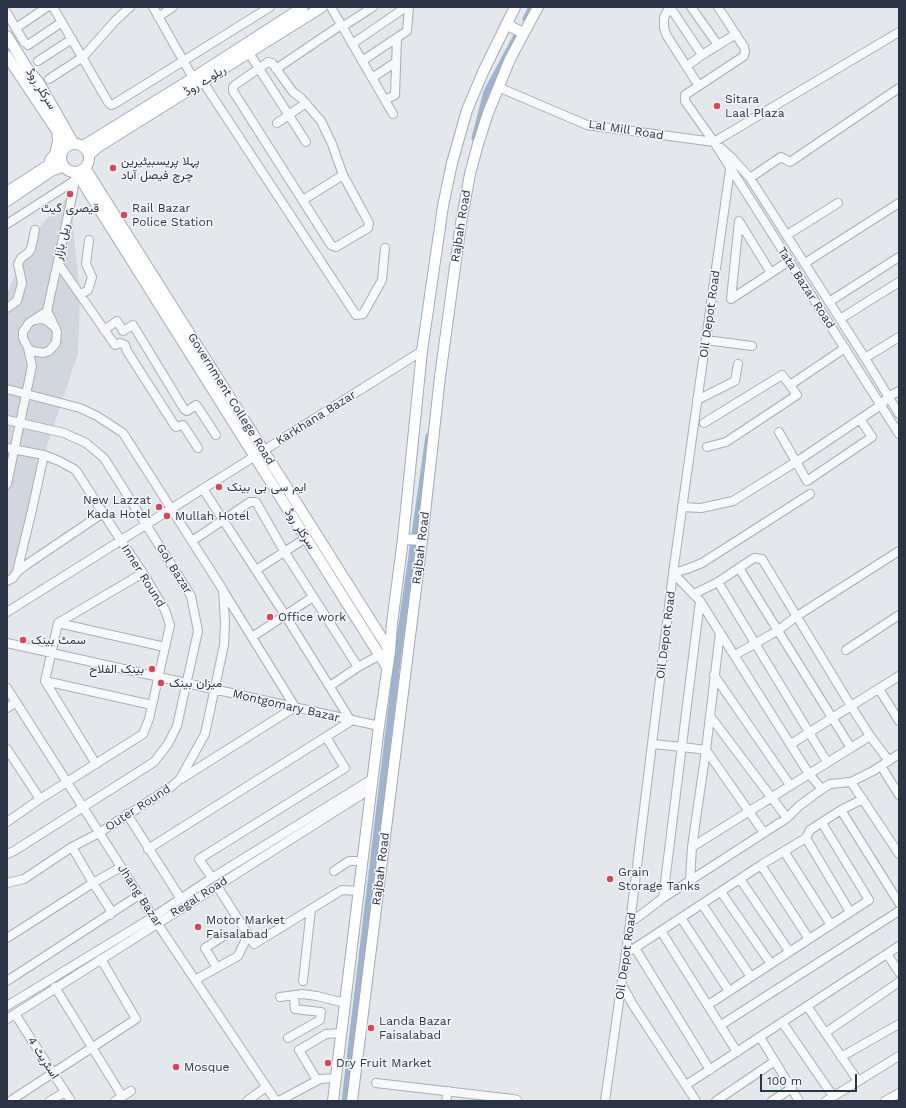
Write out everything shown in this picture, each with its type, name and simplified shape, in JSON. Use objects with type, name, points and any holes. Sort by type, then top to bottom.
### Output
[{"type":"main road","name":"ریلوے روڈ","points":[[75,145],[193,78],[303,7]]},
{"type":"main road","name":"ریلوے روڈ","points":[[89,155],[98,147],[322,7]]},
{"type":"main road","name":"Rajbah Road","points":[[333,1101],[358,891],[404,539],[422,351],[443,206],[452,163],[468,110],[484,70],[515,7]]},
{"type":"main road","name":"Rajbah Road","points":[[352,1101],[359,1026],[440,377],[461,223],[470,174],[478,144],[498,87],[522,32],[538,7]]},
{"type":"main road","points":[[507,25],[522,32]]},
{"type":"main road","name":"سرکلر روڈ","points":[[7,36],[27,68],[39,83],[75,145]]},
{"type":"main road","name":"سرکلر روڈ","points":[[7,56],[57,130],[75,145]]},
{"type":"main road","points":[[7,192],[45,166],[55,154],[58,142],[57,130]]},
{"type":"main road","points":[[7,201],[62,162],[64,149],[75,145],[87,150],[89,155],[88,164],[78,174],[71,172],[62,162]]},
{"type":"main road","points":[[45,166],[62,162]]},
{"type":"main road","name":"Government College Road","points":[[78,174],[264,451],[390,651]]},
{"type":"main road","name":"سرکلر روڈ","points":[[154,289],[254,457],[387,667]]},
{"type":"main road","points":[[404,539],[420,540]]},
{"type":"main road","points":[[374,626],[392,622]]},
{"type":"main road","points":[[343,1027],[359,1026]]},
{"type":"street","points":[[13,7],[7,12],[26,43],[62,22]]},
{"type":"street","points":[[19,26],[47,7]]},
{"type":"street","points":[[53,7],[111,105],[270,7]]},
{"type":"street","points":[[49,79],[83,57],[115,21],[130,7]]},
{"type":"street","points":[[153,7],[193,78]]},
{"type":"street","points":[[158,16],[173,7]]},
{"type":"street","points":[[331,7],[393,114]]},
{"type":"street","points":[[276,69],[373,7]]},
{"type":"street","points":[[352,44],[406,7]]},
{"type":"street","points":[[362,61],[407,31],[409,7]]},
{"type":"street","points":[[699,86],[667,36],[664,28],[664,18],[670,7],[702,55]]},
{"type":"street","points":[[691,7],[718,45]]},
{"type":"street","name":"Tata Bazar Road","points":[[718,7],[744,47],[744,56],[685,95],[685,101],[714,142],[899,434]]},
{"type":"street","points":[[714,142],[899,32]]},
{"type":"street","points":[[687,66],[736,34]]},
{"type":"street","points":[[385,100],[395,96],[397,38]]},
{"type":"street","points":[[38,62],[72,39]]},
{"type":"street","points":[[250,53],[306,142]]},
{"type":"street","points":[[268,62],[271,62],[293,92],[306,103],[321,121],[332,144],[343,175],[369,223],[368,228],[336,247],[331,245],[233,91],[235,85],[260,68],[268,62]]},
{"type":"street","points":[[372,78],[396,62]]},
{"type":"street","points":[[203,82],[356,315],[363,314],[382,280],[385,248]]},
{"type":"street","name":"Lal Mill Road","points":[[498,87],[587,125],[714,142]]},
{"type":"street","points":[[750,178],[781,157],[790,162],[899,88]]},
{"type":"street","points":[[277,123],[306,103]]},
{"type":"street","name":"Tata Bazar Road","points":[[714,142],[732,158],[750,178],[899,414]]},
{"type":"street","name":"Oil Depot Road","points":[[605,1101],[627,952],[673,573],[730,169]]},
{"type":"street","points":[[7,224],[78,174]]},
{"type":"street","name":"ریل بازار","points":[[47,311],[78,174]]},
{"type":"street","points":[[303,200],[343,175]]},
{"type":"street","points":[[787,235],[838,203]]},
{"type":"street","points":[[805,263],[899,203]]},
{"type":"street","points":[[771,273],[739,221],[731,299],[771,273],[789,261]]},
{"type":"street","points":[[7,308],[17,301],[22,283],[18,264],[21,258],[28,254],[31,249],[35,230]]},
{"type":"street","points":[[80,296],[88,290],[92,277],[86,264],[89,240]]},
{"type":"street","points":[[829,302],[899,257]]},
{"type":"street","points":[[58,263],[115,345],[125,345],[127,351],[175,426],[183,425],[198,448]]},
{"type":"street","points":[[840,319],[899,282]]},
{"type":"street","points":[[7,484],[11,448],[20,422],[32,366],[28,348],[23,338],[23,332],[30,323],[47,311],[57,332],[56,343],[32,366]]},
{"type":"street","points":[[34,320],[46,320],[55,327]]},
{"type":"street","points":[[104,330],[117,321],[124,331],[133,325],[184,409],[187,411],[196,405],[216,436]]},
{"type":"street","points":[[865,358],[899,337]]},
{"type":"street","points":[[706,340],[752,346]]},
{"type":"street","points":[[28,348],[38,353],[48,351]]},
{"type":"street","points":[[790,385],[845,348]]},
{"type":"street","name":"Karkhana Bazar","points":[[7,612],[422,351]]},
{"type":"street","points":[[697,400],[735,382],[738,364]]},
{"type":"street","points":[[704,423],[782,374],[797,395],[726,442],[706,447]]},
{"type":"street","name":"Outer Round","points":[[7,389],[80,408],[97,416],[123,433],[223,590],[226,622],[224,645],[205,734],[180,779],[170,788],[99,833],[72,847],[24,879],[7,883]]},
{"type":"street","points":[[682,507],[701,508],[733,501],[796,462],[881,405],[888,397],[899,391]]},
{"type":"street","points":[[779,432],[807,481],[872,437],[860,419]]},
{"type":"street","name":"Gol Bazar","points":[[7,420],[64,433],[86,443],[104,458],[191,596],[198,631],[177,726],[168,744],[154,762],[7,854]]},
{"type":"street","name":"Inner Round","points":[[7,822],[40,799],[142,734],[149,719],[170,626],[165,610],[143,573],[92,493],[74,469],[44,455],[11,448]]},
{"type":"street","points":[[17,572],[44,455]]},
{"type":"street","points":[[148,849],[351,720],[203,489]]},
{"type":"street","points":[[673,573],[702,563],[810,494]]},
{"type":"street","points":[[192,541],[250,502],[256,502],[284,552],[358,667]]},
{"type":"street","points":[[7,581],[13,578],[17,572],[26,565],[103,512]]},
{"type":"street","points":[[256,570],[306,538]]},
{"type":"street","points":[[735,655],[777,631],[797,616],[899,551]]},
{"type":"street","points":[[694,594],[718,582],[754,558],[762,559],[851,706],[870,736],[889,760]]},
{"type":"street","points":[[739,568],[851,748]]},
{"type":"street","points":[[96,764],[45,681],[58,623],[143,573]]},
{"type":"street","points":[[673,573],[700,601],[809,774],[822,789]]},
{"type":"street","points":[[718,582],[827,762]]},
{"type":"street","points":[[180,779],[295,707],[223,590]]},
{"type":"street","points":[[252,637],[313,597]]},
{"type":"street","points":[[663,898],[700,601]]},
{"type":"street","points":[[846,650],[899,615]]},
{"type":"street","points":[[58,623],[165,647]]},
{"type":"street","points":[[690,880],[692,847],[706,750],[720,632]]},
{"type":"street","name":"Montgomary Bazar","points":[[7,644],[379,726]]},
{"type":"street","points":[[330,686],[358,667],[390,651]]},
{"type":"street","points":[[714,675],[790,786]]},
{"type":"street","points":[[791,744],[899,676]]},
{"type":"street","points":[[45,681],[152,706]]},
{"type":"street","name":"Jhang Bazar","points":[[7,688],[155,920],[266,1087],[277,1101]]},
{"type":"street","points":[[879,689],[899,722]]},
{"type":"street","points":[[7,708],[16,702]]},
{"type":"street","points":[[710,716],[787,818]]},
{"type":"street","points":[[692,847],[870,736]]},
{"type":"street","points":[[212,878],[199,859],[345,768],[326,737]]},
{"type":"street","points":[[653,744],[682,746],[706,750],[764,833]]},
{"type":"street","points":[[7,748],[40,799]]},
{"type":"street","points":[[630,923],[663,898],[787,818],[799,806],[822,789],[830,784],[851,782],[881,766],[899,754]]},
{"type":"street","points":[[881,766],[898,792]]},
{"type":"street","points":[[851,782],[899,854]]},
{"type":"street","name":"Regal Road","points":[[7,1019],[101,959],[181,899],[212,878],[372,784]]},
{"type":"street","name":"Regal Road","points":[[7,1005],[217,886],[372,784]]},
{"type":"street","points":[[627,952],[761,865],[806,838],[810,830],[841,810],[863,799]]},
{"type":"street","points":[[841,810],[899,902]]},
{"type":"street","points":[[127,814],[181,899]]},
{"type":"street","points":[[708,1005],[869,900],[822,823]]},
{"type":"street","points":[[806,838],[850,912]]},
{"type":"street","points":[[72,847],[110,909],[110,915]]},
{"type":"street","points":[[784,851],[831,925]]},
{"type":"street","points":[[334,871],[349,861],[362,860]]},
{"type":"street","points":[[761,865],[809,939]]},
{"type":"street","points":[[7,938],[93,883],[121,867]]},
{"type":"street","points":[[740,879],[790,951]]},
{"type":"street","points":[[217,886],[254,944],[342,890],[358,891]]},
{"type":"street","points":[[721,892],[771,964]]},
{"type":"street","points":[[7,981],[139,895]]},
{"type":"street","points":[[702,904],[751,977]]},
{"type":"street","points":[[303,981],[311,909]]},
{"type":"street","points":[[720,1025],[899,911]]},
{"type":"street","points":[[681,918],[728,991]]},
{"type":"street","points":[[661,931],[737,1052]]},
{"type":"street","points":[[195,980],[238,956],[248,935]]},
{"type":"street","points":[[217,968],[205,948],[222,937]]},
{"type":"street","points":[[686,1085],[899,946]]},
{"type":"street","points":[[635,948],[710,1070]]},
{"type":"street","points":[[887,954],[899,972]]},
{"type":"street","points":[[10,1101],[136,1019],[101,959]]},
{"type":"street","points":[[825,1033],[899,982]]},
{"type":"street","points":[[622,985],[633,1005],[696,1101]]},
{"type":"street","points":[[55,987],[92,1048],[119,1099],[131,1091]]},
{"type":"street","points":[[280,997],[302,994],[345,1003]]},
{"type":"street","points":[[288,1038],[320,1020],[321,1012],[295,1008],[294,995]]},
{"type":"street","points":[[807,1006],[858,1081]]},
{"type":"street","name":"اسٹریٹ 4","points":[[15,1014],[71,1101]]},
{"type":"street","points":[[782,1022],[830,1099],[899,1056]]},
{"type":"street","points":[[841,1057],[899,1024]]},
{"type":"street","points":[[317,1080],[299,1050],[326,1034],[343,1027]]},
{"type":"street","points":[[760,1036],[799,1101]]},
{"type":"street","points":[[716,1101],[775,1061]]},
{"type":"street","points":[[277,1101],[317,1080],[328,1077],[336,1078]]},
{"type":"street","points":[[376,1083],[513,1099],[516,1101]]},
{"type":"street","points":[[247,1101],[266,1087]]},
{"type":"street","points":[[772,1101],[792,1088]]},
{"type":"street","points":[[446,1101],[448,1091]]},
{"type":"street","points":[[50,1101],[66,1092]]},
{"type":"street","points":[[885,1101],[899,1093]]},
{"type":"shaded area","points":[[70,194],[80,295],[78,353],[44,455],[16,572],[7,580],[7,293],[34,233]]},
{"type":"waterway","points":[[526,19],[532,7]]},
{"type":"waterway","points":[[475,138],[487,92],[520,30]]},
{"type":"waterway","points":[[345,1101],[399,646],[429,436]]},
{"type":"place","name":"Sitara Laal Plaza","points":[[717,106]]},
{"type":"place","name":"پہلا پریسبیٹیرین چرچ فیصل آباد","points":[[113,168]]},
{"type":"place","name":"قیصری گیٹ","points":[[70,194]]},
{"type":"place","name":"Rail Bazar Police Station","points":[[124,215]]},
{"type":"place","name":"ایم سی بی بینک","points":[[219,487]]},
{"type":"place","name":"New Lazzat Kada Hotel","points":[[159,507]]},
{"type":"place","name":"Mullah Hotel","points":[[167,516]]},
{"type":"place","name":"Office work","points":[[270,617]]},
{"type":"place","name":"سمٹ بینک","points":[[23,640]]},
{"type":"place","name":"بینک الفلاح","points":[[152,669]]},
{"type":"place","name":"میزان بینک","points":[[161,683]]},
{"type":"place","name":"Grain Storage Tanks","points":[[610,879]]},
{"type":"place","name":"Motor Market Faisalabad","points":[[198,927]]},
{"type":"place","name":"Landa Bazar Faisalabad","points":[[371,1028]]},
{"type":"place","name":"Dry Fruit Market","points":[[328,1063]]},
{"type":"place","name":"Mosque","points":[[176,1067]]}]
